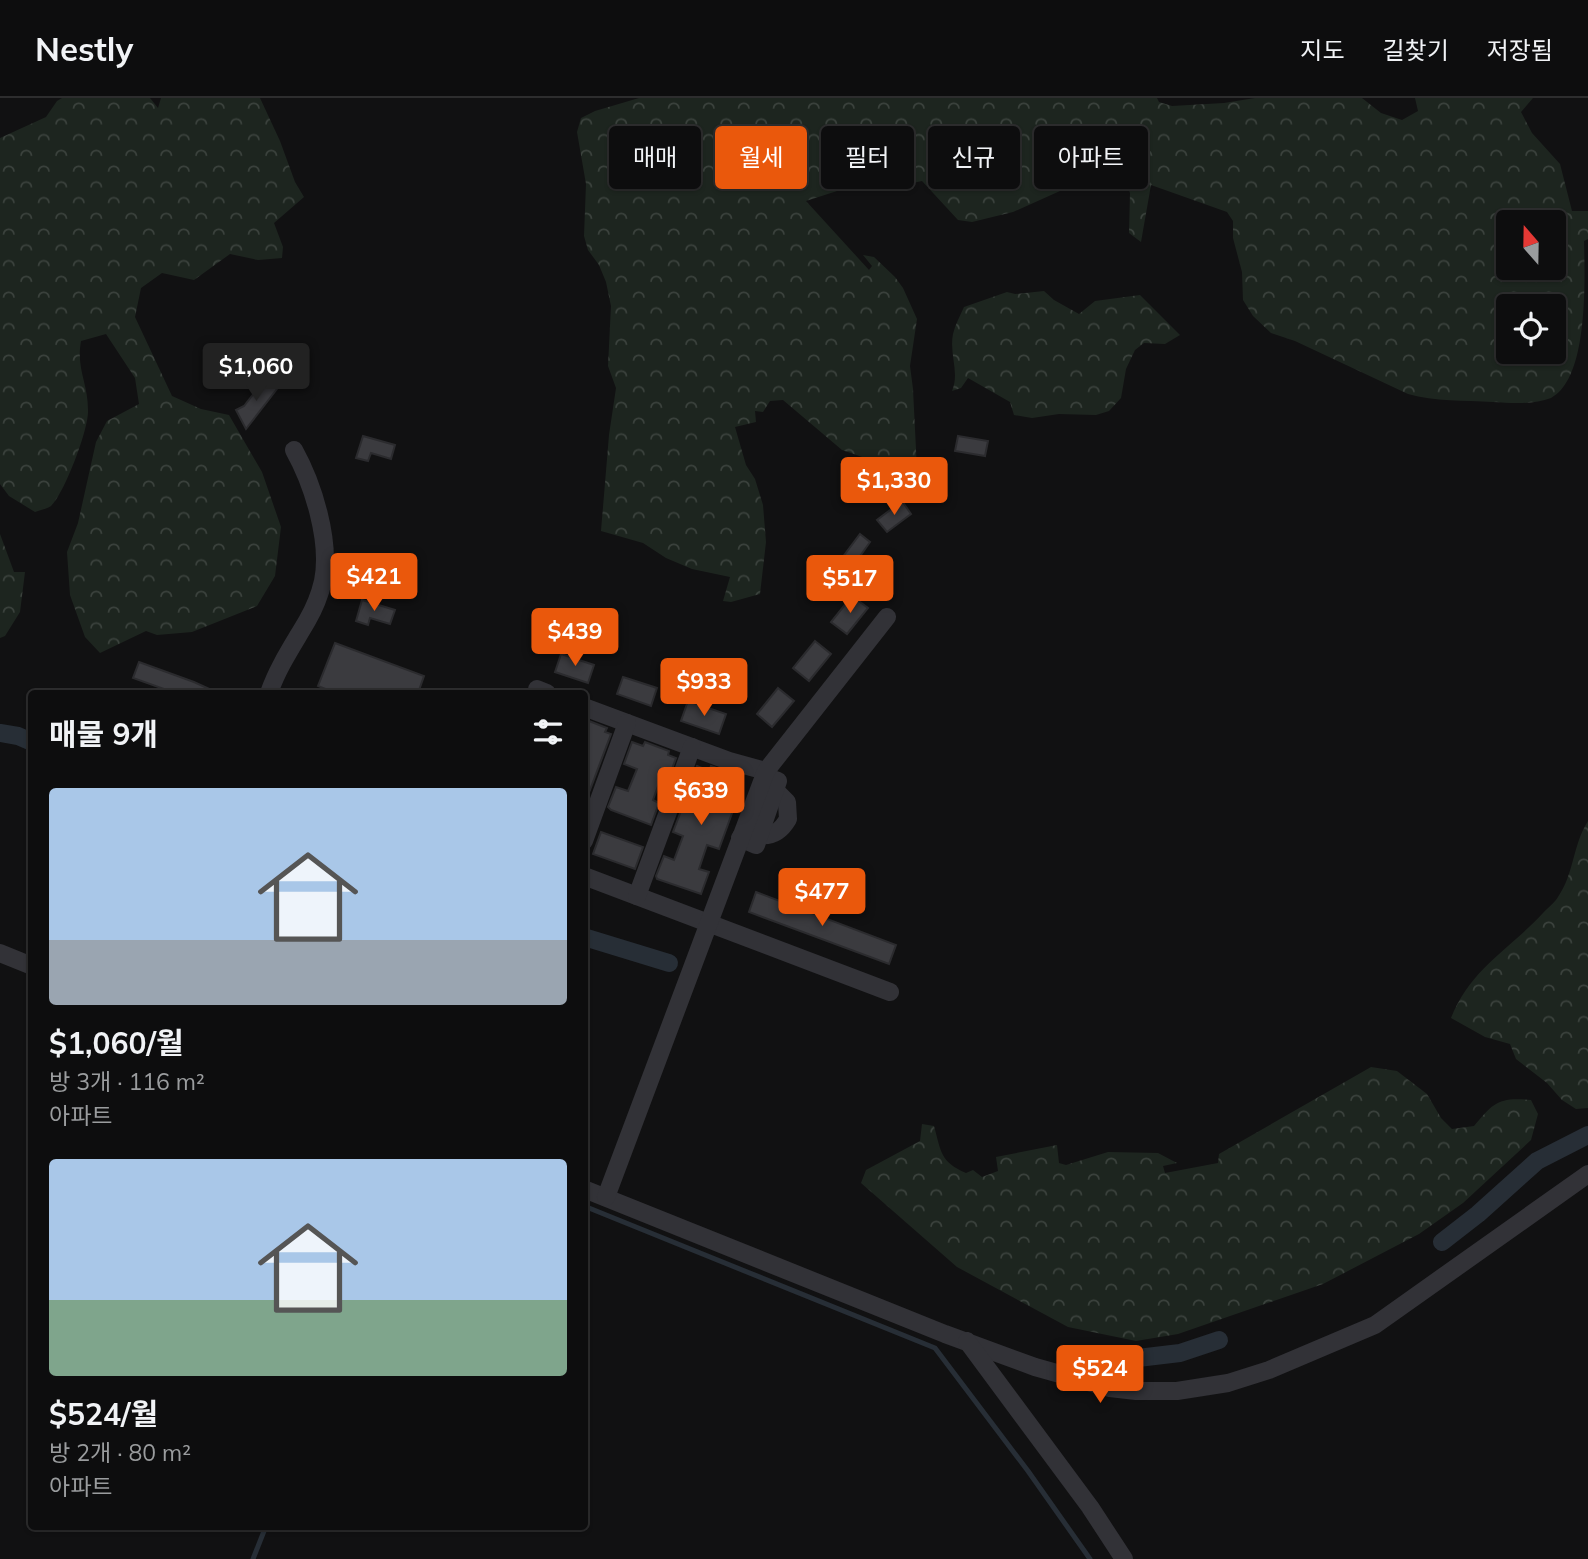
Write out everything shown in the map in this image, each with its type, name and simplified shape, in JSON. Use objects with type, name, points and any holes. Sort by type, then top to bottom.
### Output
[{"type":"street","points":[[270,690],[288,651],[307,620],[323,580],[321,528],[304,469],[294,450]]},
{"type":"street","points":[[606,1197],[740,838],[768,779],[887,617]]},
{"type":"street","points":[[588,708],[729,761],[768,779],[787,802],[788,819],[777,832],[769,836],[760,835],[756,845],[740,838]]},
{"type":"street","points":[[588,830],[627,723]]},
{"type":"street","points":[[637,896],[692,747]]},
{"type":"street","points":[[588,878],[890,992]]},
{"type":"street","points":[[0,953],[28,964]]},
{"type":"street","points":[[588,1190],[1035,1367],[1110,1388],[1177,1391],[1228,1382],[1269,1370],[1375,1325],[1588,1174]]},
{"type":"street","points":[[967,1341],[1090,1507],[1124,1559]]},
{"type":"green space","points":[[62,98],[150,98],[158,108],[161,98],[260,98],[295,182],[304,197],[274,223],[283,247],[282,258],[258,260],[230,254],[194,280],[162,273],[141,288],[135,317],[172,396],[201,409],[229,415],[262,472],[281,527],[275,576],[257,606],[192,632],[157,635],[146,631],[100,653],[85,637],[70,595],[67,552],[78,523],[96,442],[107,421],[139,404],[135,378],[106,334],[81,341],[80,360],[87,400],[87,419],[75,461],[56,499],[51,506],[35,512],[9,496],[0,484],[0,138],[46,117]]},
{"type":"green space","points":[[639,98],[1157,98],[1159,102],[1172,106],[1255,98],[1362,98],[1381,113],[1402,120],[1418,111],[1415,98],[1533,98],[1521,112],[1532,133],[1560,164],[1572,211],[1588,211],[1588,239],[1584,241],[1584,305],[1578,351],[1572,372],[1563,388],[1551,398],[1529,403],[1450,400],[1408,394],[1295,341],[1271,333],[1253,316],[1243,300],[1242,272],[1233,238],[1233,221],[1227,212],[1151,185],[1141,242],[1129,233],[1128,189],[1148,189],[1148,126],[1034,126],[1034,189],[1083,189],[1060,191],[1013,212],[972,222],[958,220],[929,189],[1020,189],[1020,126],[928,126],[928,188],[922,181],[914,183],[914,126],[821,126],[821,189],[843,189],[806,201],[869,270],[872,266],[863,255],[874,257],[895,277],[917,319],[910,366],[918,490],[871,460],[842,450],[783,400],[770,401],[763,412],[755,411],[756,422],[735,427],[746,465],[755,479],[763,505],[766,542],[760,594],[731,602],[723,601],[730,577],[692,569],[666,558],[643,543],[601,531],[616,388],[608,366],[611,306],[606,282],[599,265],[588,250],[584,236],[586,184],[577,132],[581,118]]},
{"type":"green space","points":[[1044,291],[1079,314],[1095,301],[1140,295],[1180,335],[1165,344],[1144,343],[1135,350],[1126,369],[1121,398],[1109,411],[1096,415],[1059,414],[1032,418],[1014,415],[1010,402],[968,378],[961,388],[952,391],[955,377],[953,334],[964,307],[1007,292],[1015,294]]},
{"type":"green space","points":[[0,534],[14,572],[25,572],[20,612],[5,636],[0,638]]},
{"type":"green space","points":[[1588,821],[1588,1108],[1576,1109],[1516,1059],[1510,1044],[1485,1037],[1451,1018],[1459,1001],[1480,973],[1557,899]]},
{"type":"green space","points":[[1371,1067],[1397,1071],[1427,1094],[1441,1118],[1452,1129],[1474,1126],[1498,1103],[1511,1099],[1531,1100],[1538,1114],[1531,1140],[1463,1203],[1419,1234],[1323,1284],[1178,1334],[1136,1341],[1068,1327],[957,1267],[861,1183],[866,1170],[920,1141],[922,1124],[934,1126],[943,1155],[951,1165],[966,1173],[973,1170],[982,1177],[998,1171],[996,1157],[1057,1145],[1059,1163],[1066,1165],[1108,1152],[1158,1153],[1177,1163],[1163,1166],[1165,1173],[1218,1163],[1219,1154]]},
{"type":"building","points":[[265,379],[277,389],[246,429],[236,410],[244,406]]},
{"type":"building","points":[[363,436],[395,445],[391,459],[371,453],[368,461],[356,458]]},
{"type":"building","points":[[958,436],[988,441],[985,456],[955,451]]},
{"type":"building","points":[[902,501],[911,514],[887,532],[877,520]]},
{"type":"building","points":[[860,534],[870,542],[853,566],[842,558]]},
{"type":"building","points":[[852,596],[868,608],[847,634],[831,622]]},
{"type":"building","points":[[362,600],[395,610],[390,624],[370,618],[368,625],[356,621]]},
{"type":"building","points":[[815,641],[831,654],[809,681],[793,668]]},
{"type":"building","points":[[335,643],[424,676],[419,690],[328,690],[318,686]]},
{"type":"building","points":[[561,654],[594,665],[588,683],[555,672]]},
{"type":"building","points":[[139,662],[211,690],[167,690],[133,678]]},
{"type":"building","points":[[623,677],[657,688],[651,706],[617,694]]},
{"type":"building","points":[[778,688],[794,701],[772,727],[757,714]]},
{"type":"building","points":[[688,701],[726,714],[719,734],[681,721]]},
{"type":"building","points":[[588,721],[607,728],[605,732],[611,734],[588,795]]},
{"type":"building","points":[[632,742],[643,746],[645,742],[669,751],[668,755],[676,758],[668,780],[661,778],[653,800],[659,803],[651,825],[608,807],[616,787],[628,791],[637,769],[624,764]]},
{"type":"building","points":[[697,766],[709,771],[711,766],[735,774],[733,779],[743,783],[719,849],[707,845],[699,869],[709,872],[701,894],[657,879],[656,876],[664,856],[674,860],[683,836],[673,832],[683,811]]},
{"type":"building","points":[[601,832],[643,847],[635,869],[593,854]]},
{"type":"building","points":[[756,892],[896,945],[889,964],[749,912]]},
{"type":"waterway","points":[[0,733],[28,740]]},
{"type":"waterway","points":[[588,938],[669,963]]},
{"type":"waterway","points":[[1442,1242],[1537,1161],[1588,1135]]},
{"type":"waterway","points":[[588,1208],[935,1348],[1028,1471],[1090,1559]]},
{"type":"waterway","points":[[1121,1360],[1180,1353],[1219,1340]]},
{"type":"waterway","points":[[253,1559],[264,1530]]}]
